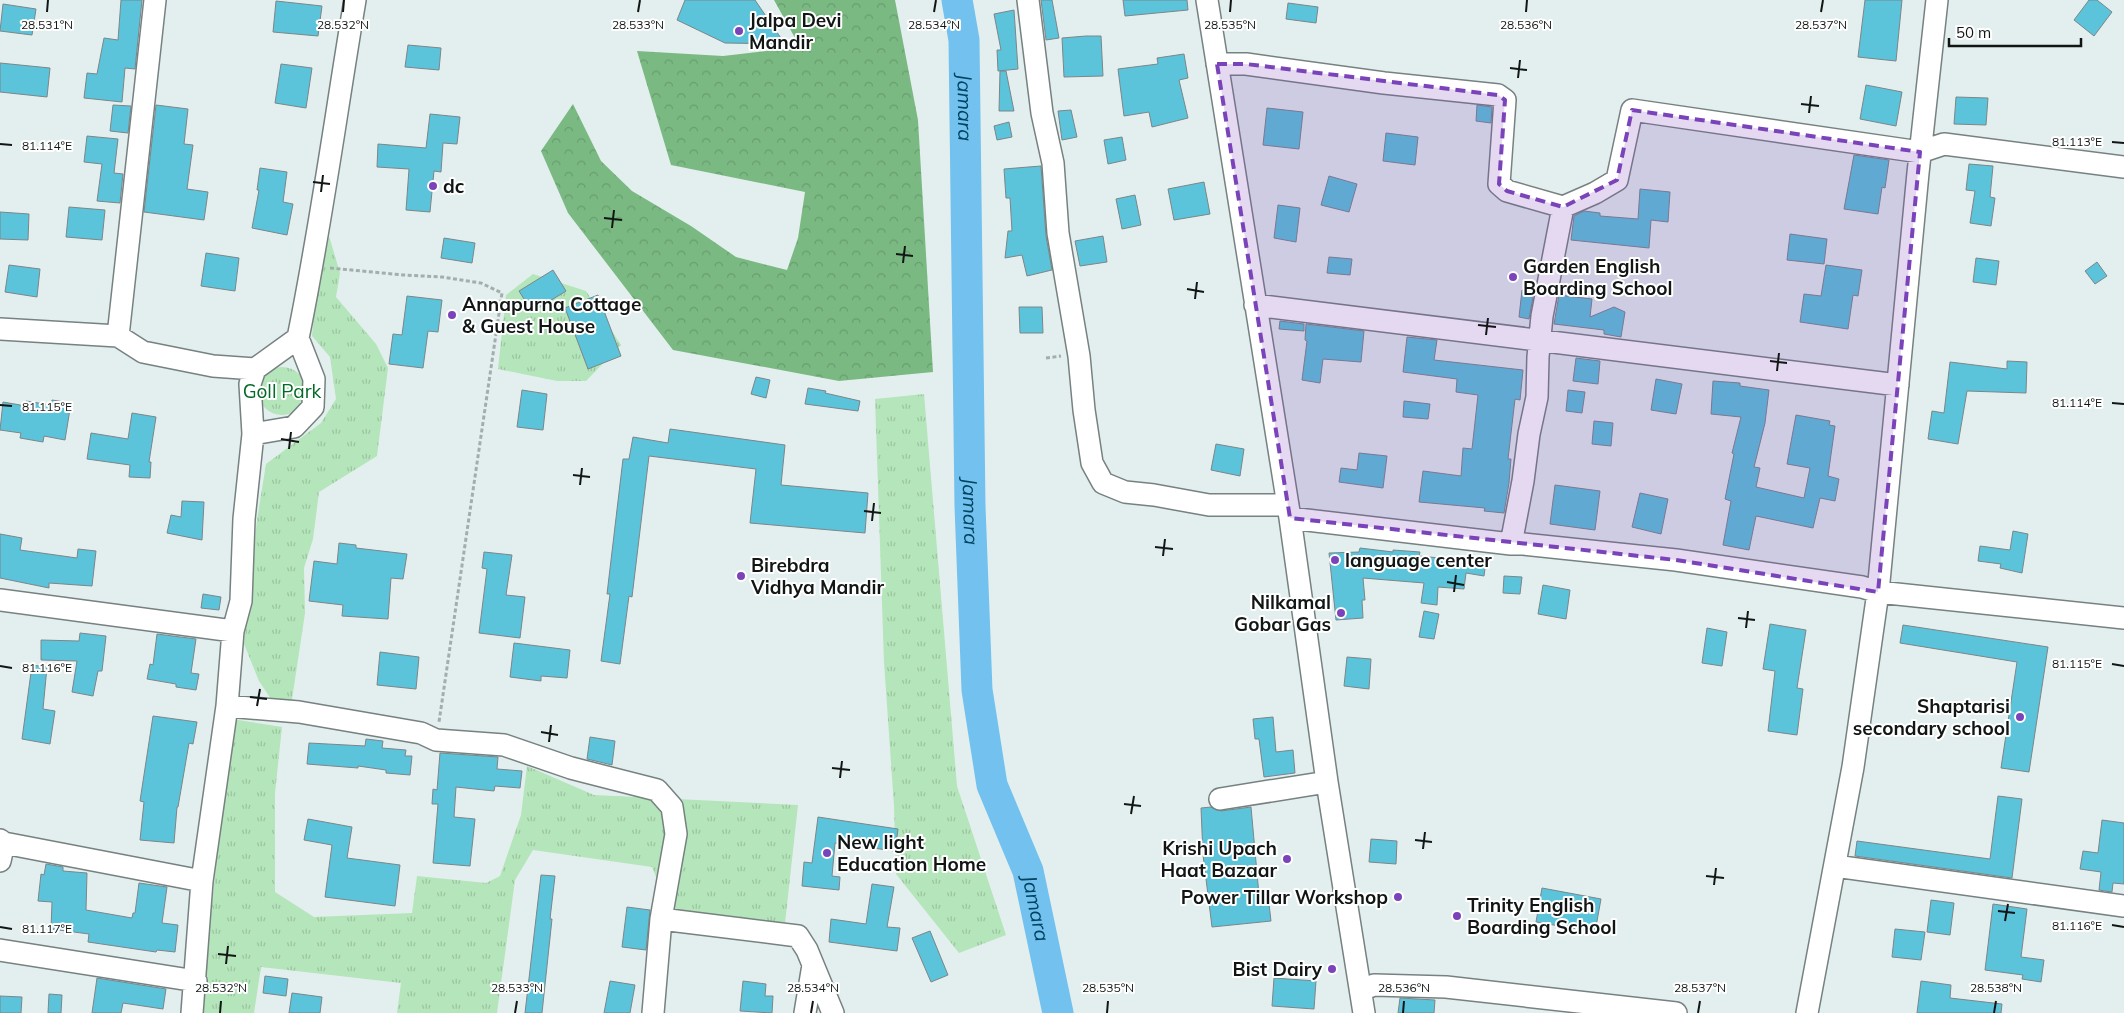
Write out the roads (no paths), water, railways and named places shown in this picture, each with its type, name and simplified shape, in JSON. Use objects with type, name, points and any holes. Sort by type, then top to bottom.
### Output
[{"type":"street","points":[[118,336],[155,0]]},
{"type":"street","points":[[253,434],[294,427],[313,407],[314,379],[298,338],[313,267],[318,223],[355,0]]},
{"type":"street","points":[[1028,0],[1042,113],[1053,163],[1058,233],[1079,356],[1084,410],[1092,463],[1103,483],[1125,492],[1210,505],[1289,512],[1511,544],[1676,560],[1862,587],[1878,592],[2124,618]]},
{"type":"street","points":[[1207,0],[1289,512],[1327,782],[1364,1013]]},
{"type":"street","points":[[1807,1013],[1853,767],[1878,592],[1936,0]]},
{"type":"street","points":[[1218,64],[1246,64],[1498,95],[1505,100],[1499,184],[1507,191],[1564,207],[1595,193],[1617,180],[1632,110],[1920,152],[1944,144],[2124,167]]},
{"type":"street","points":[[1511,544],[1537,397],[1540,339],[1564,207]]},
{"type":"street","points":[[1255,305],[1898,384]]},
{"type":"street","points":[[0,329],[118,336],[143,352],[214,366],[255,369]]},
{"type":"street","points":[[192,1013],[196,981],[202,882],[227,706],[233,631],[241,601],[244,519],[253,434],[250,384],[255,369],[298,338]]},
{"type":"street","points":[[0,600],[233,631]]},
{"type":"street","points":[[227,706],[299,712],[422,733],[436,740],[504,744],[571,768],[657,790],[672,807],[676,834],[661,919],[653,1013]]},
{"type":"street","points":[[1220,799],[1327,782]]},
{"type":"street","points":[[1,848],[202,882]]},
{"type":"street","points":[[1835,866],[2124,906]]},
{"type":"street","points":[[661,919],[798,936],[808,950],[833,1013]]},
{"type":"street","points":[[0,950],[196,981]]},
{"type":"street","points":[[805,1013],[813,965]]},
{"type":"street","points":[[1361,990],[1374,985],[1446,987],[1614,1004],[1676,1013]]},
{"type":"waterway","name":"Jamara","points":[[957,0],[964,40],[970,506],[977,690],[992,785],[1028,871],[1058,1013]]},
{"type":"place","name":"Jalpa Devi Mandir","points":[[739,31]]},
{"type":"place","name":"dc","points":[[433,186]]},
{"type":"place","name":"Garden English Boarding School","points":[[1513,277]]},
{"type":"place","name":"Annapurna Cottage & Guest House","points":[[452,315]]},
{"type":"place","name":"language center","points":[[1335,560]]},
{"type":"place","name":"Birebdra Vidhya Mandir","points":[[741,576]]},
{"type":"place","name":"Nilkamal Gobar Gas","points":[[1341,613]]},
{"type":"place","name":"Shaptarisi secondary school","points":[[2020,717]]},
{"type":"place","name":"New light Education Home","points":[[827,853]]},
{"type":"place","name":"Krishi Upach Haat Bazaar","points":[[1287,859]]},
{"type":"place","name":"Power Tillar Workshop","points":[[1398,897]]},
{"type":"place","name":"Trinity English Boarding School","points":[[1457,916]]},
{"type":"place","name":"Bist Dairy","points":[[1332,969]]},
{"type":"park label","name":"Goll Park","points":[[282,391]]}]
